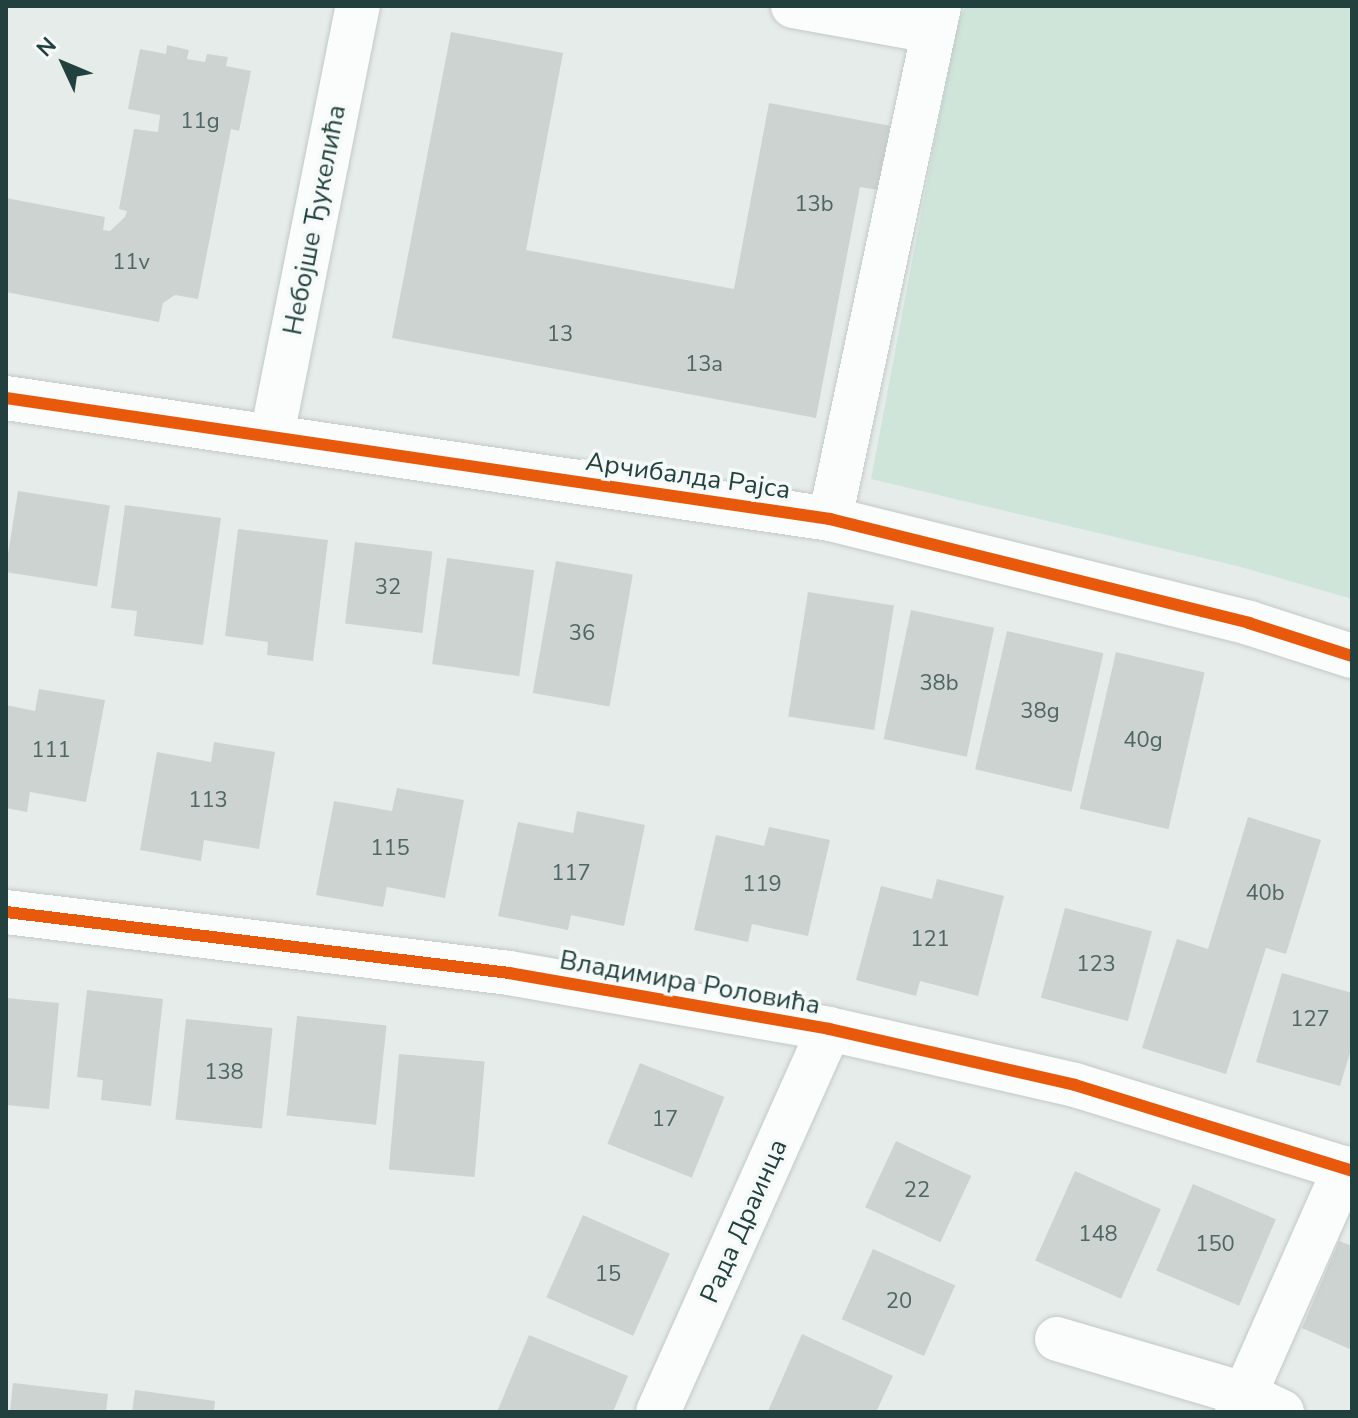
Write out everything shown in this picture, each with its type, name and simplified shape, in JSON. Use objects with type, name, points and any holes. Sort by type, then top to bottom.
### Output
[{"type":"street","name":"Небојше Ђукелића","points":[[272,435],[358,6]]},
{"type":"street","points":[[793,6],[935,19],[830,519]]},
{"type":"street","name":"Арчибалда Рајса","points":[[6,398],[830,519],[1249,623],[1352,656]]},
{"type":"street","name":"Владимира Роловића","points":[[6,912],[509,973],[829,1029],[1075,1085],[1348,1170]]},
{"type":"street","name":"Рада Драинца","points":[[658,1412],[829,1029]]},
{"type":"street","points":[[1057,1339],[1254,1406],[1348,1170]]},
{"type":"green space","points":[[966,6],[1352,6],[1352,599],[1241,567],[871,479],[957,23]]},
{"type":"building","points":[[451,32],[563,53],[526,250],[734,289],[769,103],[891,126],[878,190],[860,187],[816,418],[392,338]]},
{"type":"building","points":[[167,45],[189,50],[187,59],[205,62],[207,54],[228,57],[226,66],[251,71],[239,131],[231,129],[198,299],[175,295],[163,303],[159,322],[6,292],[6,198],[105,217],[103,230],[110,231],[125,217],[127,211],[119,209],[134,129],[158,132],[160,115],[128,109],[140,49],[166,54]]},
{"type":"building","points":[[18,491],[110,506],[97,587],[6,572]]},
{"type":"building","points":[[125,505],[221,518],[203,645],[134,636],[137,611],[111,608]]},
{"type":"building","points":[[238,529],[328,540],[313,661],[267,655],[268,642],[225,636]]},
{"type":"building","points":[[355,542],[432,552],[422,633],[345,623]]},
{"type":"building","points":[[447,558],[534,570],[519,676],[432,664]]},
{"type":"building","points":[[556,561],[633,575],[610,707],[533,693]]},
{"type":"building","points":[[808,592],[894,606],[874,730],[788,716]]},
{"type":"building","points":[[911,610],[994,628],[967,757],[884,739]]},
{"type":"building","points":[[1007,631],[1103,653],[1072,792],[975,769]]},
{"type":"building","points":[[1116,652],[1205,672],[1168,829],[1080,809]]},
{"type":"building","points":[[39,689],[105,700],[86,802],[30,792],[27,812],[6,808],[6,705],[35,711]]},
{"type":"building","points":[[214,742],[275,752],[259,849],[204,840],[201,861],[140,850],[157,752],[211,762]]},
{"type":"building","points":[[397,788],[464,800],[445,898],[387,887],[383,907],[316,895],[334,801],[392,811]]},
{"type":"building","points":[[577,811],[645,825],[624,926],[571,915],[568,930],[498,916],[518,822],[573,833]]},
{"type":"building","points":[[1248,817],[1321,840],[1286,954],[1266,948],[1226,1074],[1142,1048],[1177,939],[1208,949]]},
{"type":"building","points":[[769,827],[830,840],[808,936],[752,924],[748,942],[694,930],[716,835],[764,846]]},
{"type":"building","points":[[937,879],[1004,896],[978,996],[920,981],[916,996],[856,980],[881,886],[932,899]]},
{"type":"building","points":[[1065,908],[1152,931],[1128,1021],[1041,998]]},
{"type":"building","points":[[1282,973],[1352,993],[1352,1046],[1340,1086],[1256,1062]]},
{"type":"building","points":[[87,990],[163,999],[151,1106],[101,1100],[103,1080],[77,1077]]},
{"type":"building","points":[[6,998],[59,1003],[49,1109],[6,1105]]},
{"type":"building","points":[[297,1016],[387,1025],[376,1125],[287,1115]]},
{"type":"building","points":[[186,1019],[273,1028],[262,1129],[175,1119]]},
{"type":"building","points":[[399,1054],[485,1061],[475,1177],[389,1170]]},
{"type":"building","points":[[640,1063],[724,1097],[692,1178],[607,1144]]},
{"type":"building","points":[[896,1141],[971,1176],[940,1242],[865,1207]]},
{"type":"building","points":[[1075,1171],[1161,1209],[1121,1299],[1035,1261]]},
{"type":"building","points":[[1193,1184],[1276,1219],[1239,1306],[1156,1271]]},
{"type":"building","points":[[583,1215],[670,1254],[633,1336],[546,1297]]},
{"type":"building","points":[[1339,1241],[1352,1246],[1352,1350],[1302,1328]]},
{"type":"building","points":[[873,1249],[955,1286],[924,1356],[842,1319]]},
{"type":"building","points":[[802,1334],[893,1376],[876,1412],[768,1411]]},
{"type":"building","points":[[529,1335],[628,1376],[613,1412],[497,1412]]},
{"type":"building","points":[[13,1383],[108,1394],[106,1412],[10,1412]]},
{"type":"building","points":[[135,1390],[215,1401],[214,1412],[132,1412]]},
{"type":"cycle path","points":[[6,398],[830,519],[1249,623],[1352,656]]},
{"type":"cycle path","points":[[6,912],[509,973],[829,1029],[1075,1085],[1352,1171]]}]
